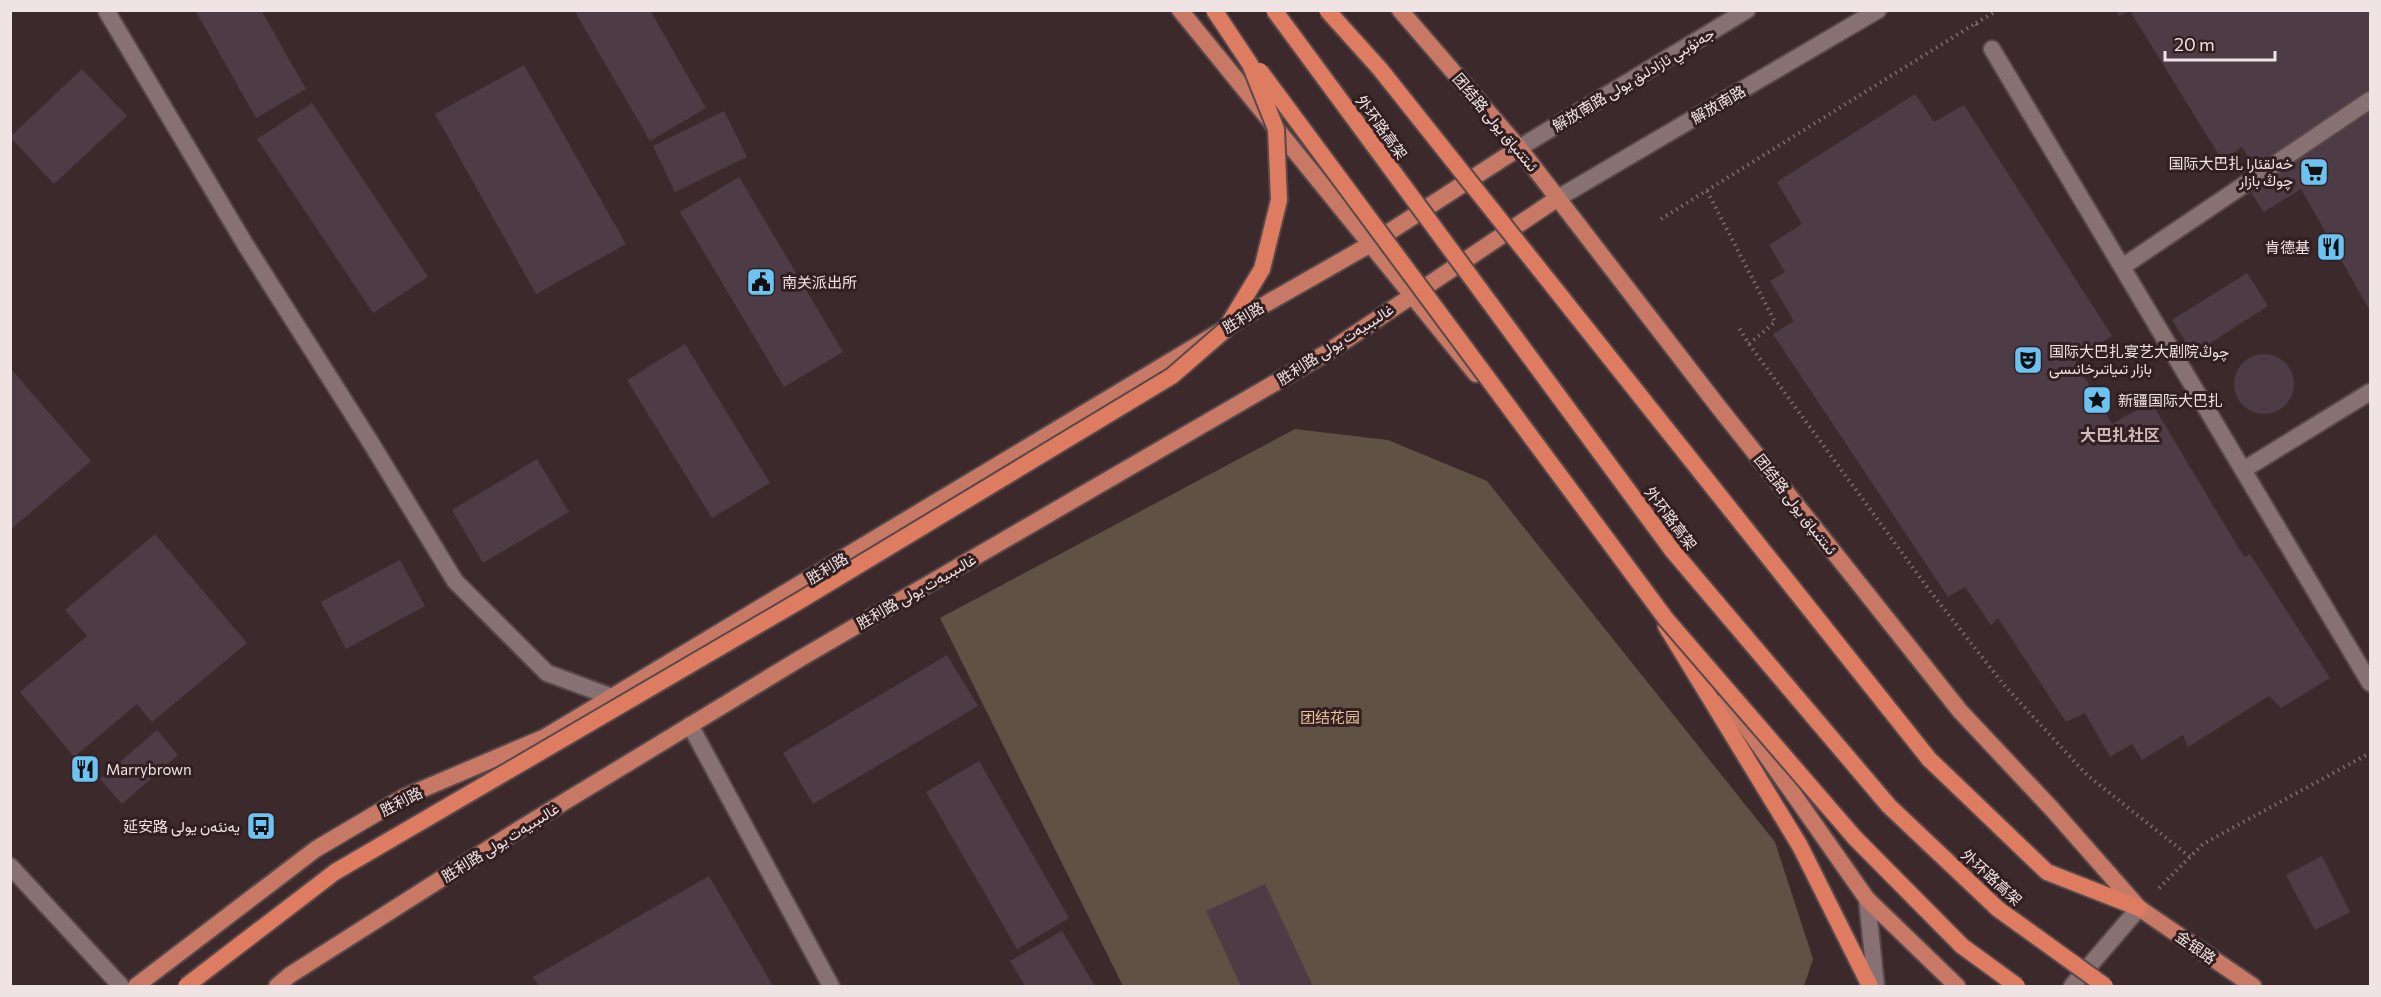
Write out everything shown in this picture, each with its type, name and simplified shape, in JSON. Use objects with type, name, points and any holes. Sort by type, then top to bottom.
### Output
[{"type":"highway","points":[[1214,10],[1666,619],[1855,838],[1962,946],[2017,987]]},
{"type":"highway","points":[[186,987],[335,872],[801,600],[1172,376],[1225,330],[1262,269],[1279,200],[1276,129],[1250,64],[1214,10]]},
{"type":"highway","name":"外环路高架","points":[[1274,10],[1672,550],[1881,797],[1998,909],[2105,987]]},
{"type":"highway","points":[[1327,10],[1380,69],[1929,759],[2047,872],[2139,908]]},
{"type":"highway","points":[[1639,582],[1800,846],[1870,987]]},
{"type":"main road","points":[[1180,10],[1410,296],[1616,542],[1867,899],[1957,987]]},
{"type":"main road","name":"团结路 ئىتتىپاق يولى","points":[[1400,10],[1519,148],[1717,405],[1960,711],[2052,809],[2139,908]]},
{"type":"main road","name":"胜利路","points":[[136,987],[316,849],[404,797],[544,738],[1269,302],[1369,245],[1519,148]]},
{"type":"main road","name":"胜利路 غالىبىيەت يولى","points":[[277,987],[290,975],[518,830],[690,725],[801,658],[1328,352],[1558,198]]},
{"type":"main road","name":"金银路","points":[[2139,908],[2253,987]]},
{"type":"street","name":"解放南路 جەنۇبىي ئازادلىق يولى","points":[[1519,148],[1747,10]]},
{"type":"street","name":"解放南路","points":[[1558,198],[1878,10]]},
{"type":"street","points":[[107,12],[245,244],[455,581],[547,673],[612,697]]},
{"type":"street","points":[[1992,49],[2370,683]]},
{"type":"street","points":[[2122,267],[2370,100]]},
{"type":"street","points":[[2243,470],[2370,393]]},
{"type":"street","points":[[690,725],[831,987]]},
{"type":"street","points":[[10,866],[121,987]]},
{"type":"street","points":[[1867,899],[1876,987]]},
{"type":"street","points":[[2072,987],[2139,908]]},
{"type":"path","points":[[1661,219],[1998,10]]},
{"type":"path","points":[[1976,23],[1992,49]]},
{"type":"path","points":[[1707,191],[1775,322],[1749,344]]},
{"type":"path","points":[[1739,328],[1930,591],[2004,685],[2087,775],[2190,857]]},
{"type":"path","points":[[2139,908],[2203,843],[2370,753]]},
{"type":"green space","name":"团结花园","points":[[1295,429],[1388,440],[1487,481],[1775,842],[1813,959],[1804,986],[1123,986],[940,618]]},
{"type":"building","points":[[195,10],[261,10],[306,89],[256,118]]},
{"type":"building","points":[[574,10],[650,10],[706,108],[650,141]]},
{"type":"building","name":"国际大巴扎 خەلقئارا چوڭ بازار","points":[[2116,10],[2370,10],[2370,311],[2301,189],[2264,212],[2251,193],[2265,184],[2242,147],[2222,160],[2130,11],[2119,16]]},
{"type":"building","points":[[524,65],[626,244],[536,294],[435,114]]},
{"type":"building","points":[[82,69],[127,116],[54,184],[10,137]]},
{"type":"building","points":[[1915,94],[1934,122],[1964,105],[2112,336],[2074,359],[2112,424],[2151,402],[2244,557],[2250,554],[2330,678],[2281,708],[2269,696],[2188,747],[2183,735],[2142,760],[2132,744],[2110,757],[2085,713],[2066,722],[1998,618],[1991,625],[1965,587],[1948,597],[1773,334],[1794,321],[1770,281],[1785,272],[1769,245],[1802,224],[1777,182]]},
{"type":"building","points":[[312,103],[428,277],[373,313],[257,139]]},
{"type":"building","points":[[724,111],[747,157],[675,192],[653,146]]},
{"type":"building","name":"南关派出所","points":[[739,177],[843,352],[784,387],[680,212]]},
{"type":"building","points":[[2247,273],[2268,306],[2193,354],[2172,320]]},
{"type":"building","points":[[685,344],[770,483],[712,518],[627,380]]},
{"type":"building","points":[[2258,354],[2270,354],[2281,359],[2289,367],[2294,384],[2292,396],[2281,409],[2270,414],[2258,414],[2247,409],[2239,401],[2234,390],[2234,378],[2239,367],[2247,359]]},
{"type":"building","points":[[10,368],[91,461],[10,530]]},
{"type":"building","points":[[537,459],[569,512],[483,563],[452,510]]},
{"type":"building","points":[[155,534],[247,643],[152,722],[137,704],[74,757],[20,692],[87,636],[65,610]]},
{"type":"building","points":[[400,560],[425,606],[346,649],[321,602]]},
{"type":"building","points":[[947,655],[978,706],[813,804],[783,753]]},
{"type":"building","points":[[157,730],[178,755],[122,804],[100,779]]},
{"type":"building","points":[[979,761],[1069,918],[1017,949],[926,792]]},
{"type":"building","points":[[2322,856],[2350,912],[2315,930],[2286,875]]},
{"type":"building","points":[[709,876],[773,986],[539,986],[533,977]]},
{"type":"building","points":[[1265,884],[1313,986],[1241,986],[1206,911]]},
{"type":"building","points":[[1062,931],[1095,986],[1025,986],[1010,961]]},
{"type":"place","name":"国际大巴扎 خەلقئارا چوڭ بازار","points":[[2314,172]]},
{"type":"place","name":"肯德基","points":[[2331,247]]},
{"type":"place","name":"南关派出所","points":[[761,282]]},
{"type":"place","name":"国际大巴扎宴艺大剧院چوڭ بازار تىياتىرخانىسى","points":[[2028,360]]},
{"type":"place","name":"新疆国际大巴扎","points":[[2097,400]]},
{"type":"place","name":"Marrybrown","points":[[85,769]]},
{"type":"place","name":"延安路 يەنئەن يولى","points":[[261,826]]},
{"type":"district","name":"大巴扎社区","points":[[2120,434]]}]
